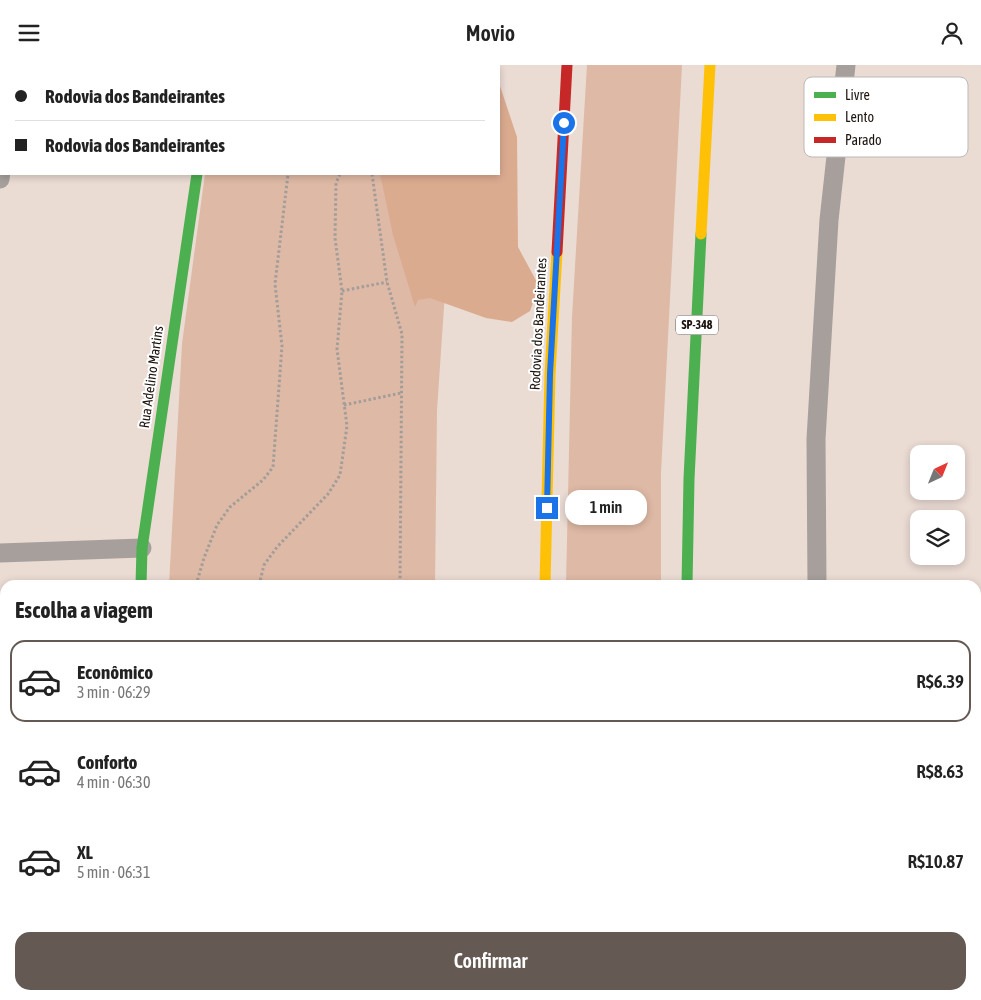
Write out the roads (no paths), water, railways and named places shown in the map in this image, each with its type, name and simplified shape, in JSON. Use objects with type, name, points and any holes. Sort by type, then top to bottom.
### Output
[{"type":"main road","name":"Rodovia dos Bandeirantes","points":[[546,580],[550,374],[567,65]]},
{"type":"main road","name":"SP-348","points":[[687,580],[689,479],[710,65]]},
{"type":"main road","name":"Rua Adelino Martins","points":[[141,580],[142,549],[197,175]]},
{"type":"street","points":[[817,580],[816,439],[829,220],[836,157]]},
{"type":"street","points":[[0,553],[142,549]]}]
